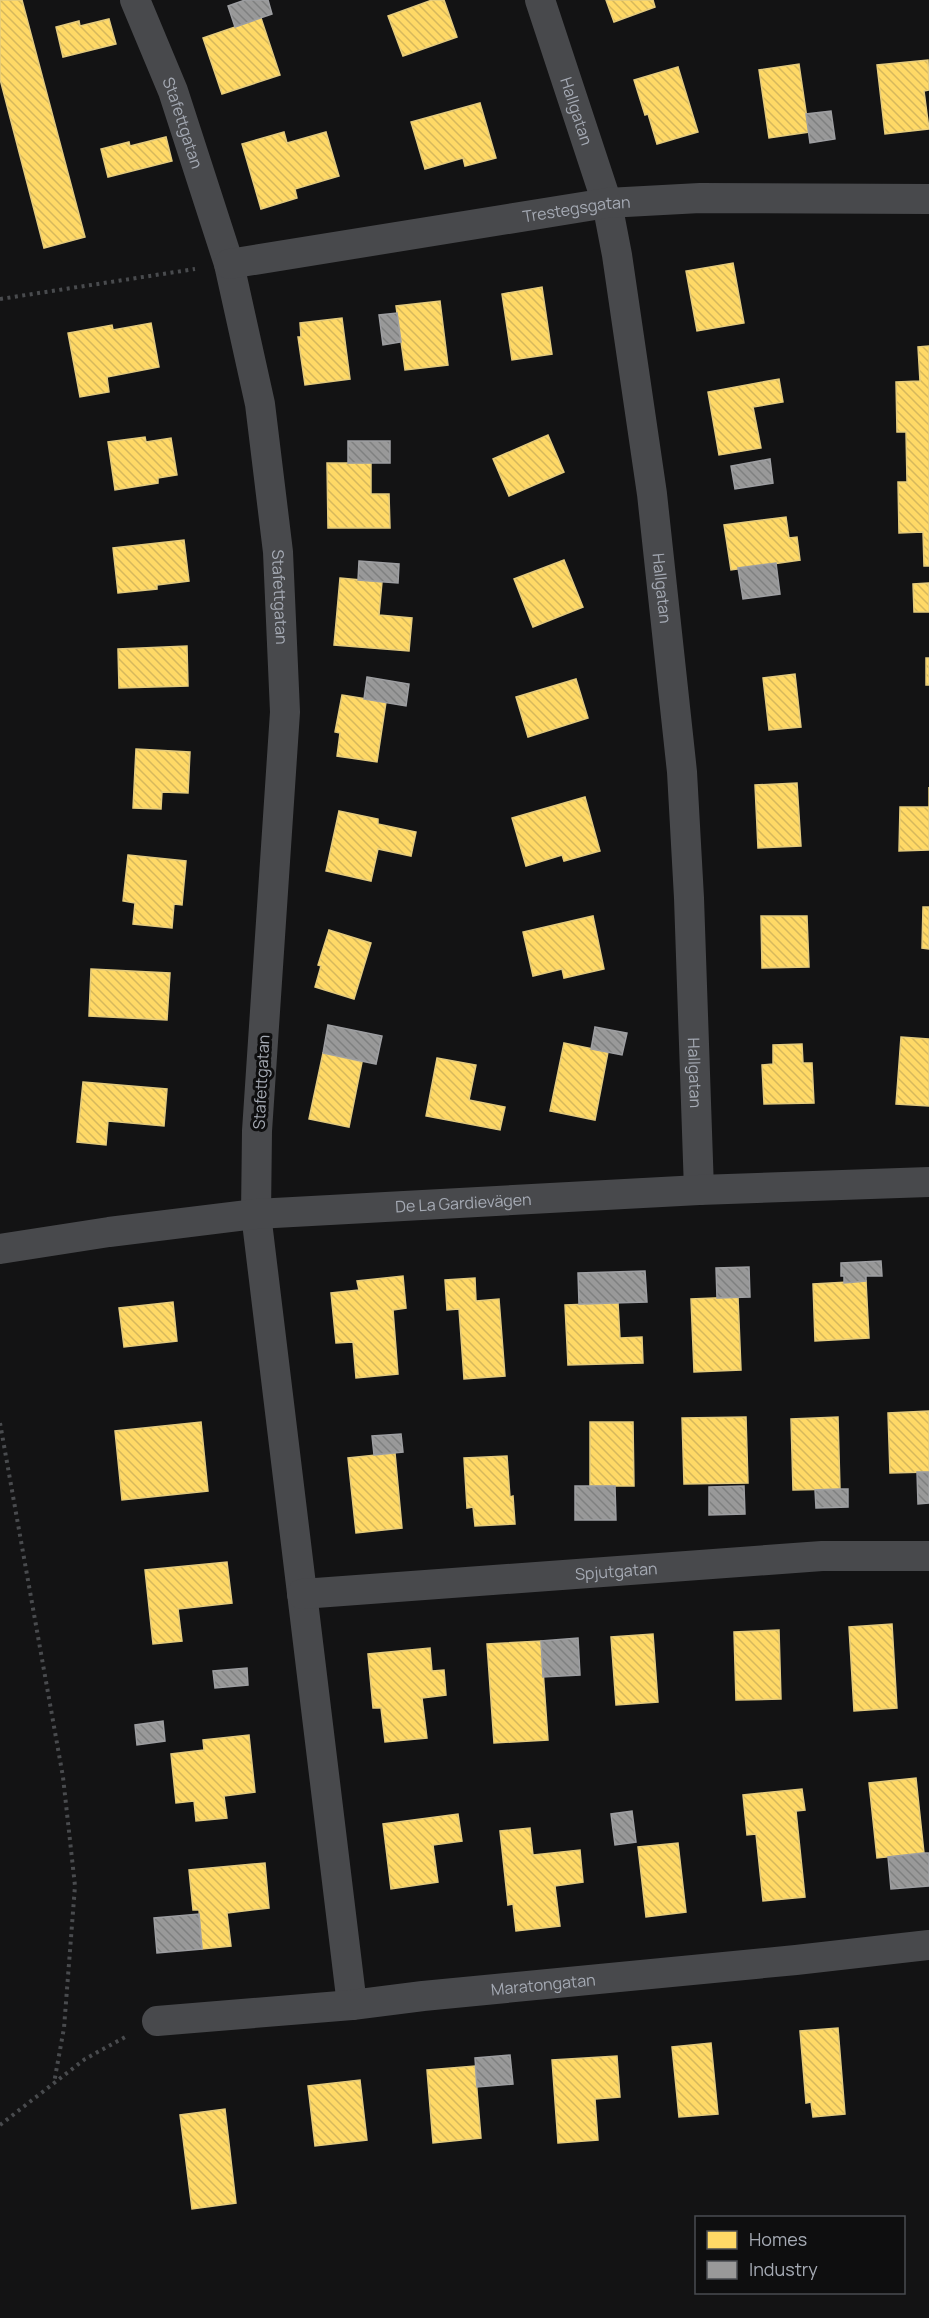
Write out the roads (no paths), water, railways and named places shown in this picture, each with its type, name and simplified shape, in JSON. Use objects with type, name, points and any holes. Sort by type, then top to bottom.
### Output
[{"type":"street","name":"Stafettgatan","points":[[135,0],[173,91],[229,264],[260,404],[271,485],[278,552],[285,712],[257,1131],[256,1214],[352,2005]]},
{"type":"street","name":"Hallgatan","points":[[540,0],[607,203],[617,255],[652,494],[681,760],[689,898],[699,1190]]},
{"type":"street","name":"Trestegsgatan","points":[[229,264],[607,203],[700,198],[929,199]]},
{"type":"street","name":"De La Gardievägen","points":[[0,1249],[109,1232],[256,1214],[699,1190],[929,1182]]},
{"type":"street","name":"Spjutgatan","points":[[302,1594],[822,1556],[929,1556]]},
{"type":"street","name":"Maratongatan","points":[[157,2021],[352,2005],[929,1945]]}]
